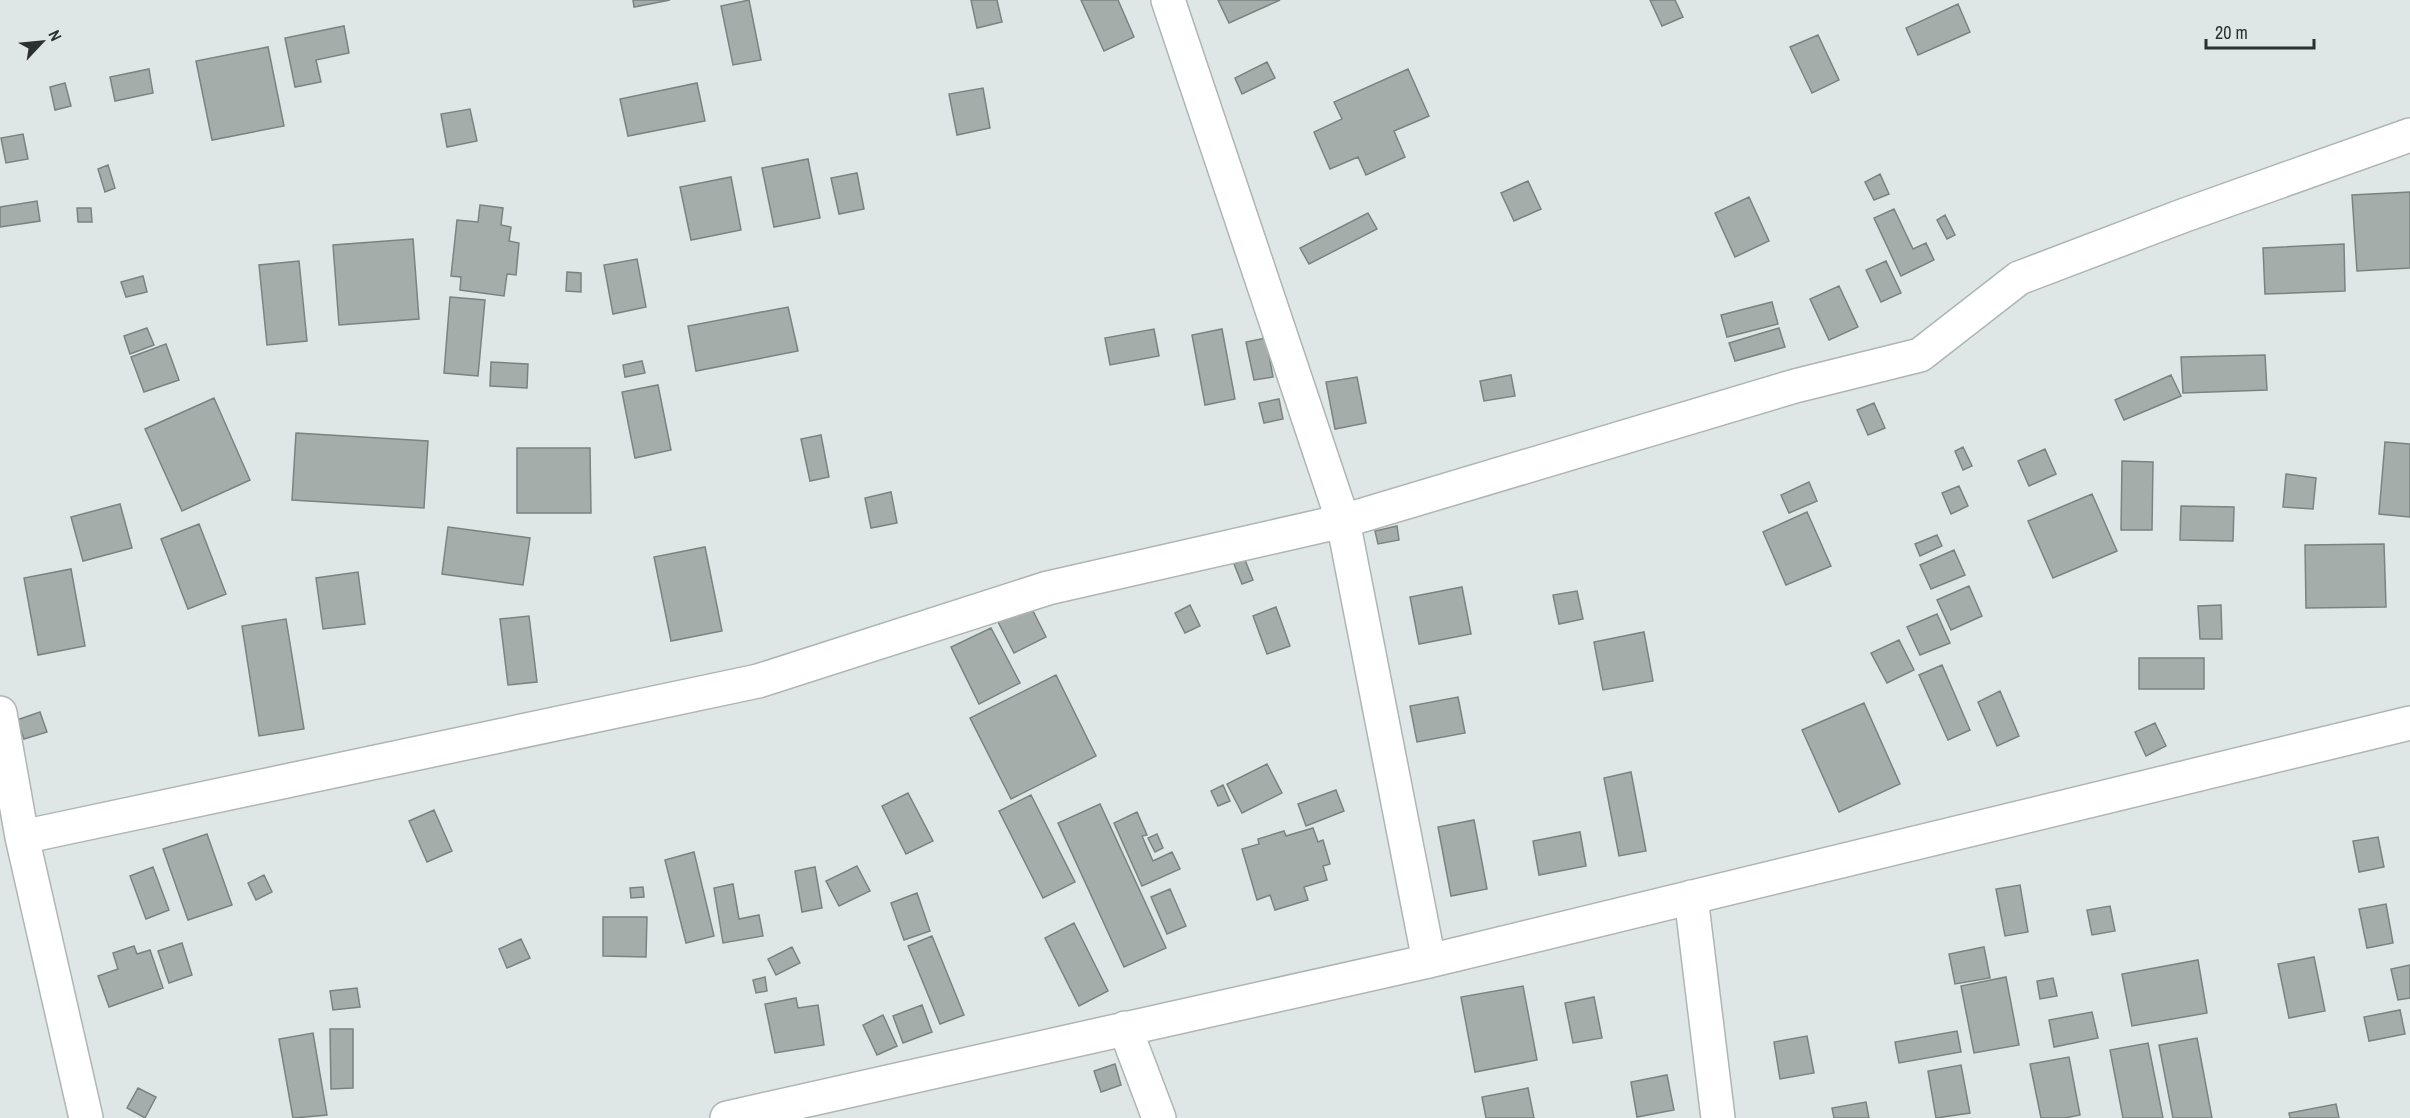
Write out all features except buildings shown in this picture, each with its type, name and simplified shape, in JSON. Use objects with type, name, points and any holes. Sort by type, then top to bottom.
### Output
[{"type":"street","points":[[1168,0],[1343,521],[1429,961]]},
{"type":"street","points":[[22,837],[758,681],[1048,588],[1343,521],[1795,386],[1920,355],[2019,278],[2185,215],[2410,135]]},
{"type":"street","points":[[0,713],[22,837],[86,1118]]},
{"type":"street","points":[[728,1118],[1429,961],[2410,723]]},
{"type":"street","points":[[1691,897],[1718,1118]]},
{"type":"street","points":[[1125,1028],[1158,1118]]}]
